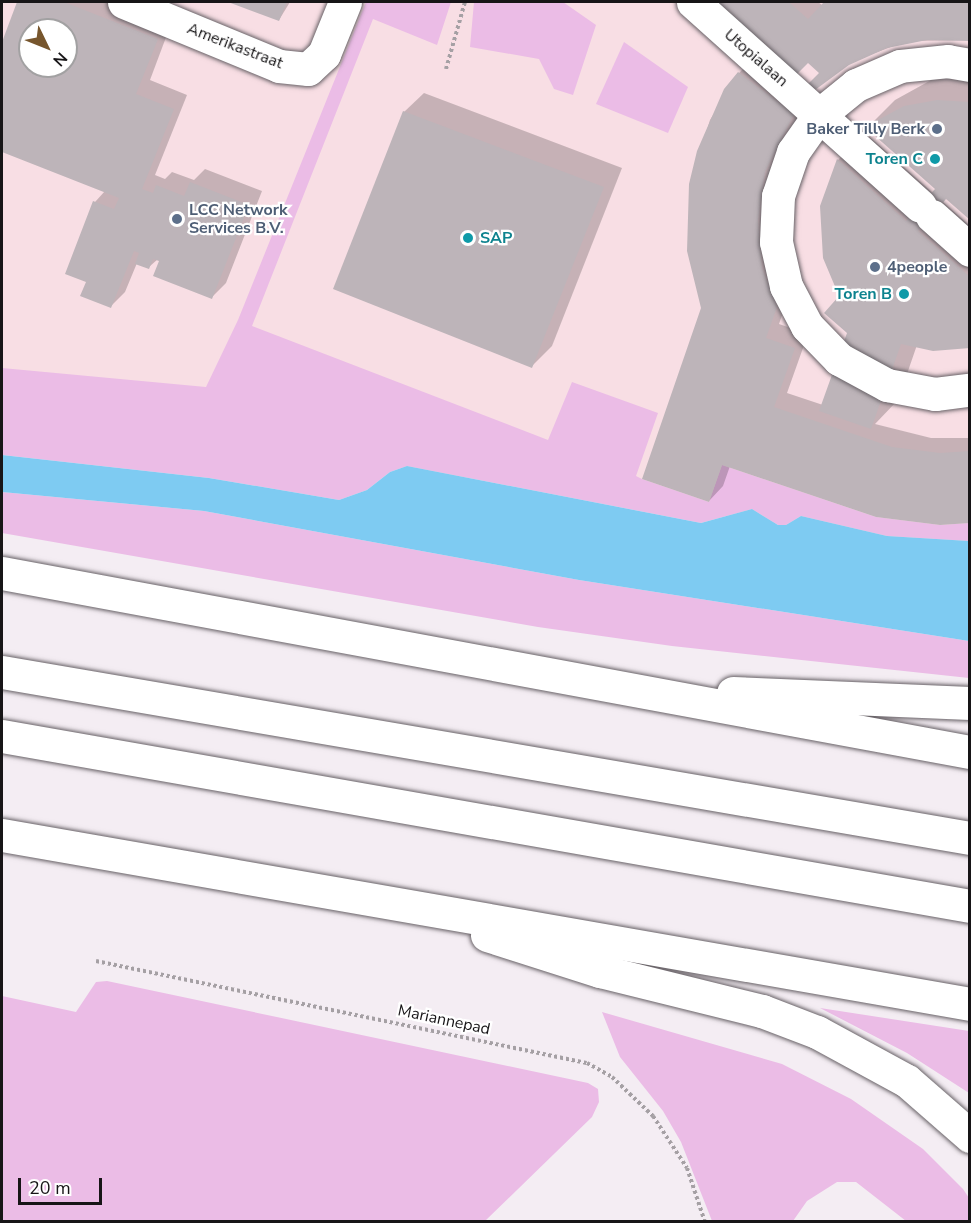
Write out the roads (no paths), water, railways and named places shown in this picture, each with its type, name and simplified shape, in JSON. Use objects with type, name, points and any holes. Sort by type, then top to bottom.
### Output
[{"type":"main road","name":"Amerikastraat","points":[[124,2],[279,66],[308,69],[324,54],[345,2]]},
{"type":"main road","name":"Utopialaan","points":[[693,2],[969,250]]},
{"type":"main road","points":[[969,65],[948,61],[900,66],[856,85],[819,115],[793,152],[778,196],[776,242],[786,286],[807,326],[839,359],[886,385],[935,394],[969,390]]},
{"type":"main road","points":[[2,573],[617,689],[969,752]]},
{"type":"main road","points":[[2,672],[969,838]]},
{"type":"main road","points":[[617,689],[969,703]]},
{"type":"main road","points":[[2,736],[969,906]]},
{"type":"main road","points":[[2,834],[360,895],[969,1004]]},
{"type":"main road","points":[[360,895],[600,971],[751,1008],[806,1028],[907,1082],[969,1136]]},
{"type":"water","points":[[2,455],[209,478],[339,500],[367,490],[390,472],[407,466],[701,523],[752,509],[778,525],[786,525],[801,516],[887,536],[969,541],[969,641],[579,580],[204,511],[2,492]]},
{"type":"place","name":"Baker Tilly Berk","points":[[937,129]]},
{"type":"place","name":"Toren C","points":[[935,159]]},
{"type":"place","name":"LCC Network Services B.V.","points":[[177,219]]},
{"type":"place","name":"SAP","points":[[468,238]]},
{"type":"place","name":"4people","points":[[875,267]]},
{"type":"place","name":"Toren B","points":[[904,294]]}]
